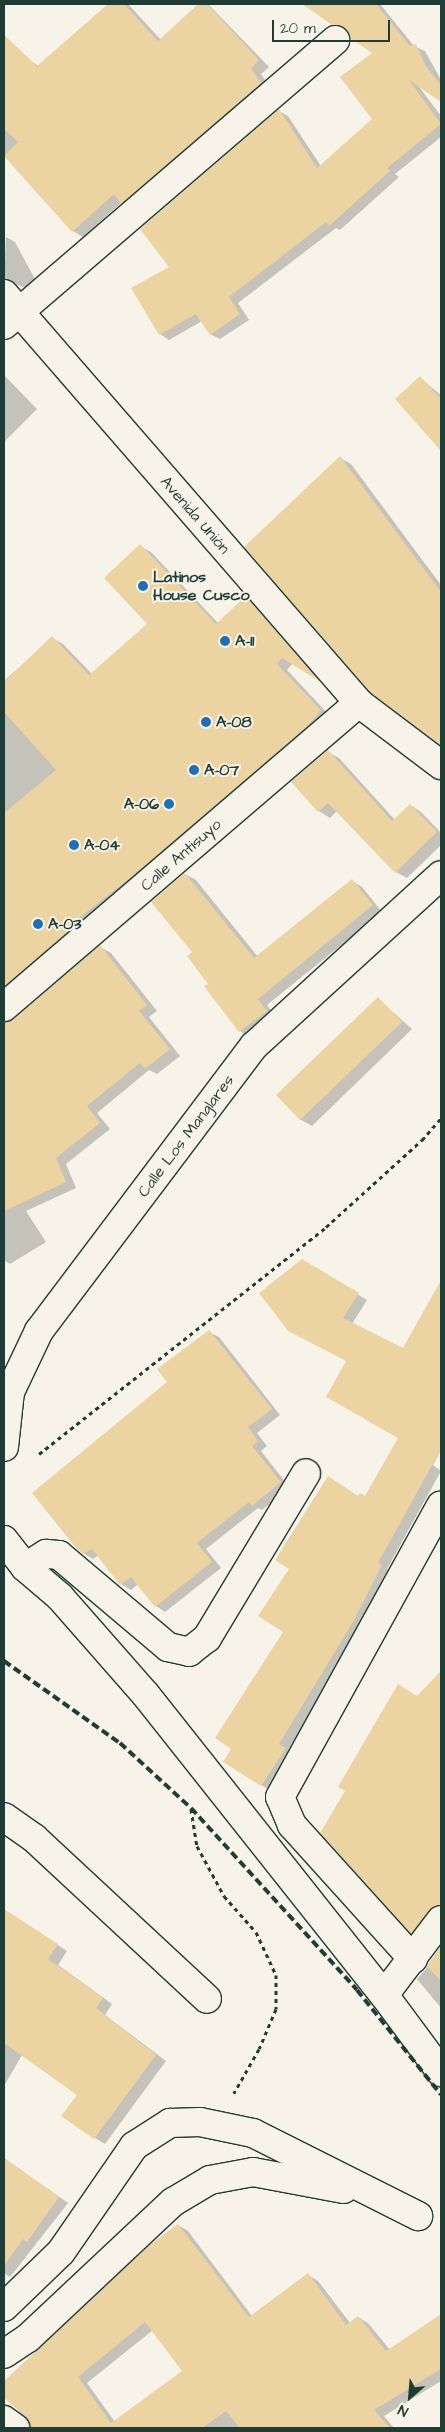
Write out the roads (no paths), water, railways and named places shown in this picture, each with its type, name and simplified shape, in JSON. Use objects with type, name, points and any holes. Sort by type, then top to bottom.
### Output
[{"type":"street","points":[[9,310],[336,40]]},
{"type":"street","name":"Avenida Unión","points":[[9,310],[359,703],[441,765]]},
{"type":"street","name":"Calle Antisuyo","points":[[4,1007],[359,703]]},
{"type":"street","name":"Calle Los Manglares","points":[[4,1447],[10,1392],[39,1331],[254,1046],[441,875]]},
{"type":"street","points":[[4,1365],[10,1392]]},
{"type":"street","points":[[25,1567],[46,1554],[59,1555],[150,1634],[168,1647],[189,1652],[207,1638],[306,1473]]},
{"type":"street","points":[[413,1959],[292,1825],[280,1796],[441,1505]]},
{"type":"street","points":[[4,1540],[25,1567],[60,1597],[146,1695],[384,1995],[441,2072]]},
{"type":"street","points":[[4,1817],[34,1838],[207,1999]]},
{"type":"street","points":[[384,1995],[441,1920]]},
{"type":"street","points":[[4,2307],[61,2252],[134,2146],[170,2123],[200,2122],[254,2132],[430,2214]]},
{"type":"street","points":[[4,2354],[28,2338],[173,2202],[210,2180],[253,2172],[304,2180],[351,2191],[430,2214]]},
{"type":"street","points":[[4,2420],[15,2428]]},
{"type":"railway","points":[[4,1661],[120,1743],[191,1808],[357,1990],[441,2095]]},
{"type":"place","name":"Latinos House Cusco","points":[[143,586]]},
{"type":"place","name":"A-11","points":[[225,641]]},
{"type":"place","name":"A-08","points":[[206,722]]},
{"type":"place","name":"A-07","points":[[194,770]]},
{"type":"place","name":"A-06","points":[[169,804]]},
{"type":"place","name":"A-04","points":[[74,845]]},
{"type":"place","name":"A-03","points":[[38,924]]}]
